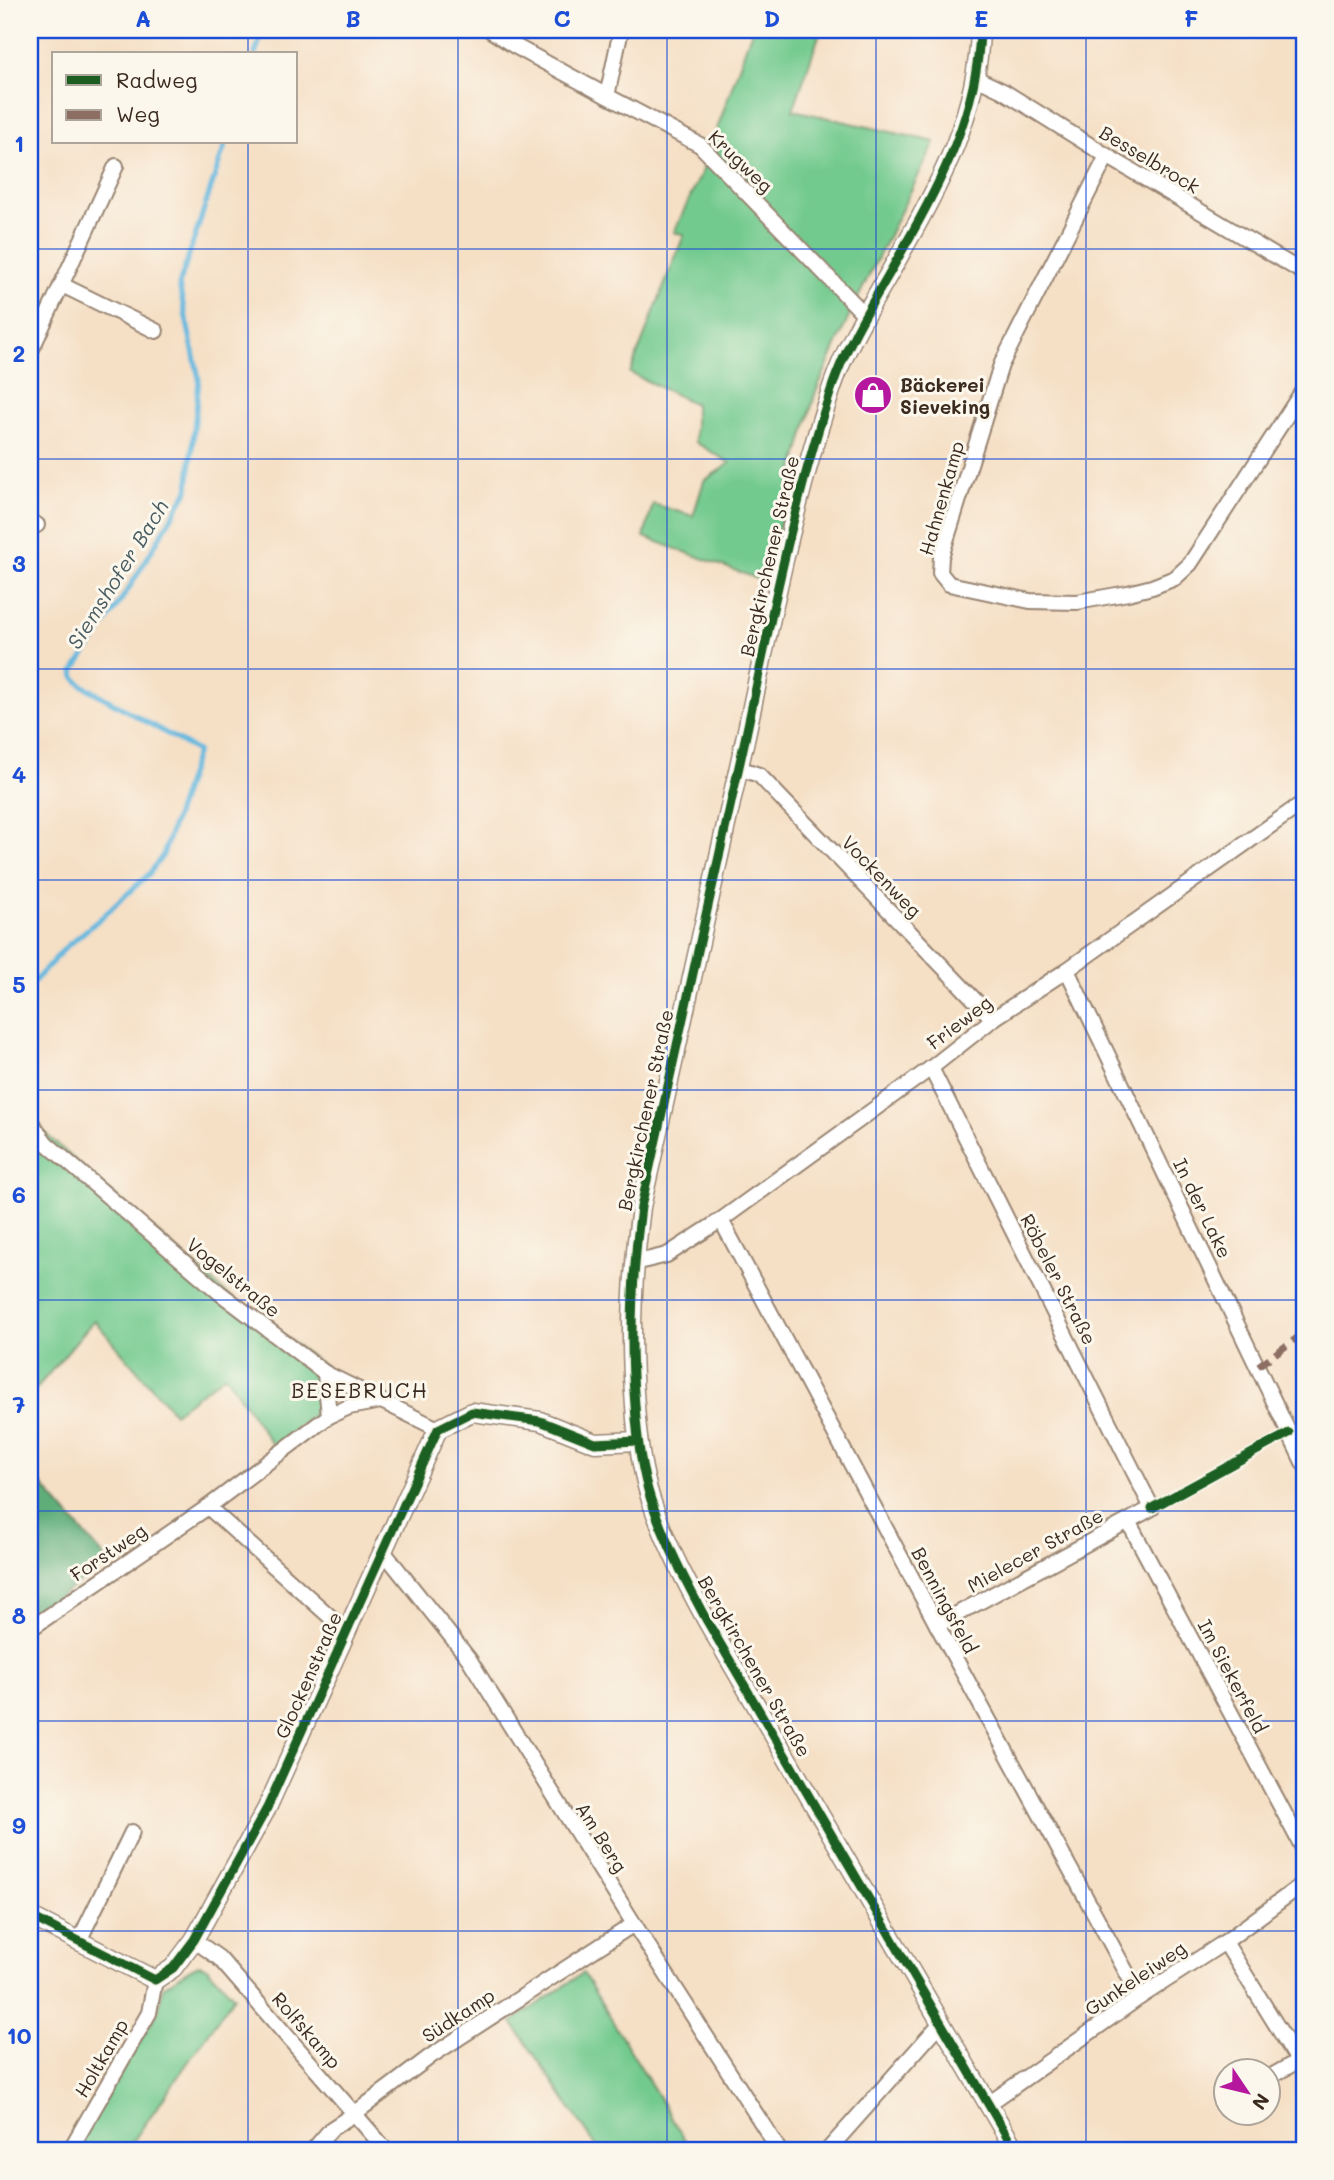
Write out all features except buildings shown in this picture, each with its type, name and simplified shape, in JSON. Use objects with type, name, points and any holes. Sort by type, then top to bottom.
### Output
[{"type":"street","name":"Krugweg","points":[[490,30],[513,45],[700,145],[864,315]]},
{"type":"street","points":[[607,96],[621,30]]},
{"type":"street","name":"Bergkirchener Straße","points":[[980,30],[976,78],[966,118],[950,159],[903,251],[864,315],[833,384],[795,510],[641,1207],[634,1263],[630,1338],[638,1441],[651,1499],[676,1561],[707,1621],[1015,2150]]},
{"type":"street","name":"Besselbrock","points":[[976,78],[1003,91],[1304,273]]},
{"type":"street","name":"Hahnenkamp","points":[[1107,156],[1001,365],[941,557],[940,573],[948,584],[1030,601],[1077,602],[1128,593],[1175,578],[1190,564],[1304,388]]},
{"type":"street","points":[[30,352],[116,166]]},
{"type":"street","points":[[62,285],[156,331]]},
{"type":"street","name":"Vockenweg","points":[[739,768],[759,775],[993,1019]]},
{"type":"street","name":"Frieweg","points":[[634,1263],[667,1255],[720,1220],[931,1068],[993,1019],[1067,970],[1304,802]]},
{"type":"street","name":"In der Lake","points":[[1067,970],[1304,1464]]},
{"type":"street","name":"Röbeler Straße","points":[[931,1068],[1152,1507]]},
{"type":"street","name":"Vogelstraße","points":[[30,1121],[46,1143],[220,1293],[325,1373],[438,1429]]},
{"type":"street","name":"Benningsfeld","points":[[720,1220],[1140,1997]]},
{"type":"street","points":[[325,1373],[329,1416]]},
{"type":"street","name":"Forstweg","points":[[30,1629],[208,1507],[329,1416],[349,1407],[382,1401]]},
{"type":"street","points":[[438,1429],[472,1412],[540,1422],[595,1443],[638,1441]]},
{"type":"street","name":"Glockenstraße","points":[[155,1980],[173,1968],[194,1940],[267,1808],[438,1429]]},
{"type":"street","points":[[208,1507],[346,1631]]},
{"type":"street","name":"Mielecer Straße","points":[[937,1625],[1152,1507]]},
{"type":"street","name":"Im Siekerfeld","points":[[1128,1521],[1304,1850]]},
{"type":"street","name":"Am Berg","points":[[383,1551],[469,1659],[779,2150]]},
{"type":"street","points":[[79,1941],[132,1832]]},
{"type":"street","name":"Gunkeleiweg","points":[[987,2105],[1140,1997],[1225,1942],[1304,1883]]},
{"type":"street","points":[[30,1916],[155,1980]]},
{"type":"street","name":"Südkamp","points":[[313,2150],[331,2129],[431,2056],[634,1924]]},
{"type":"street","name":"Rolfskamp","points":[[194,1940],[219,1958],[386,2150]]},
{"type":"street","points":[[1225,1942],[1301,2066],[1282,2073]]},
{"type":"street","name":"Holtkamp","points":[[70,2150],[149,2013],[155,1980]]},
{"type":"street","points":[[828,2150],[940,2024]]},
{"type":"green space","points":[[752,30],[821,30],[793,110],[935,142],[849,316],[815,394],[766,582],[644,537],[653,504],[693,516],[704,481],[730,463],[695,442],[695,404],[630,373],[684,235],[674,232],[701,174]]},
{"type":"green space","points":[[30,1115],[50,1138],[221,1289],[340,1378],[353,1384],[273,1446],[225,1375],[174,1413],[94,1320],[35,1390],[30,1386]]},
{"type":"green space","points":[[30,1471],[108,1561],[30,1619]]},
{"type":"green space","points":[[199,1965],[207,1968],[234,1996],[127,2150],[74,2150],[159,2010],[163,1987]]},
{"type":"green space","points":[[583,1973],[688,2145],[680,2150],[599,2150],[512,2022]]},
{"type":"waterway","name":"Siemshofer Bach","points":[[256,52],[263,30]]},
{"type":"waterway","name":"Siemshofer Bach","points":[[30,986],[66,947],[149,874],[163,855],[197,751],[82,685],[75,678],[74,671],[131,585],[188,490],[199,379],[179,285],[225,144]]},
{"type":"marked path","points":[[1258,1366],[1304,1333]]},
{"type":"cycle path","points":[[980,30],[973,88],[955,144],[931,197],[847,351],[832,387],[806,473],[774,603],[641,1207],[635,1257],[632,1355],[637,1429],[645,1477],[651,1500],[676,1562],[707,1621],[1015,2150]]},
{"type":"cycle path","points":[[30,1916],[155,1980],[173,1968],[194,1940],[267,1808],[438,1429],[472,1412],[540,1421],[595,1443],[638,1441]]},
{"type":"cycle path","points":[[1152,1508],[1289,1433]]},
{"type":"place","name":"Bäckerei Sieveking","points":[[873,395]]},
{"type":"district","name":"BESEBRUCH","points":[[360,1389]]}]
